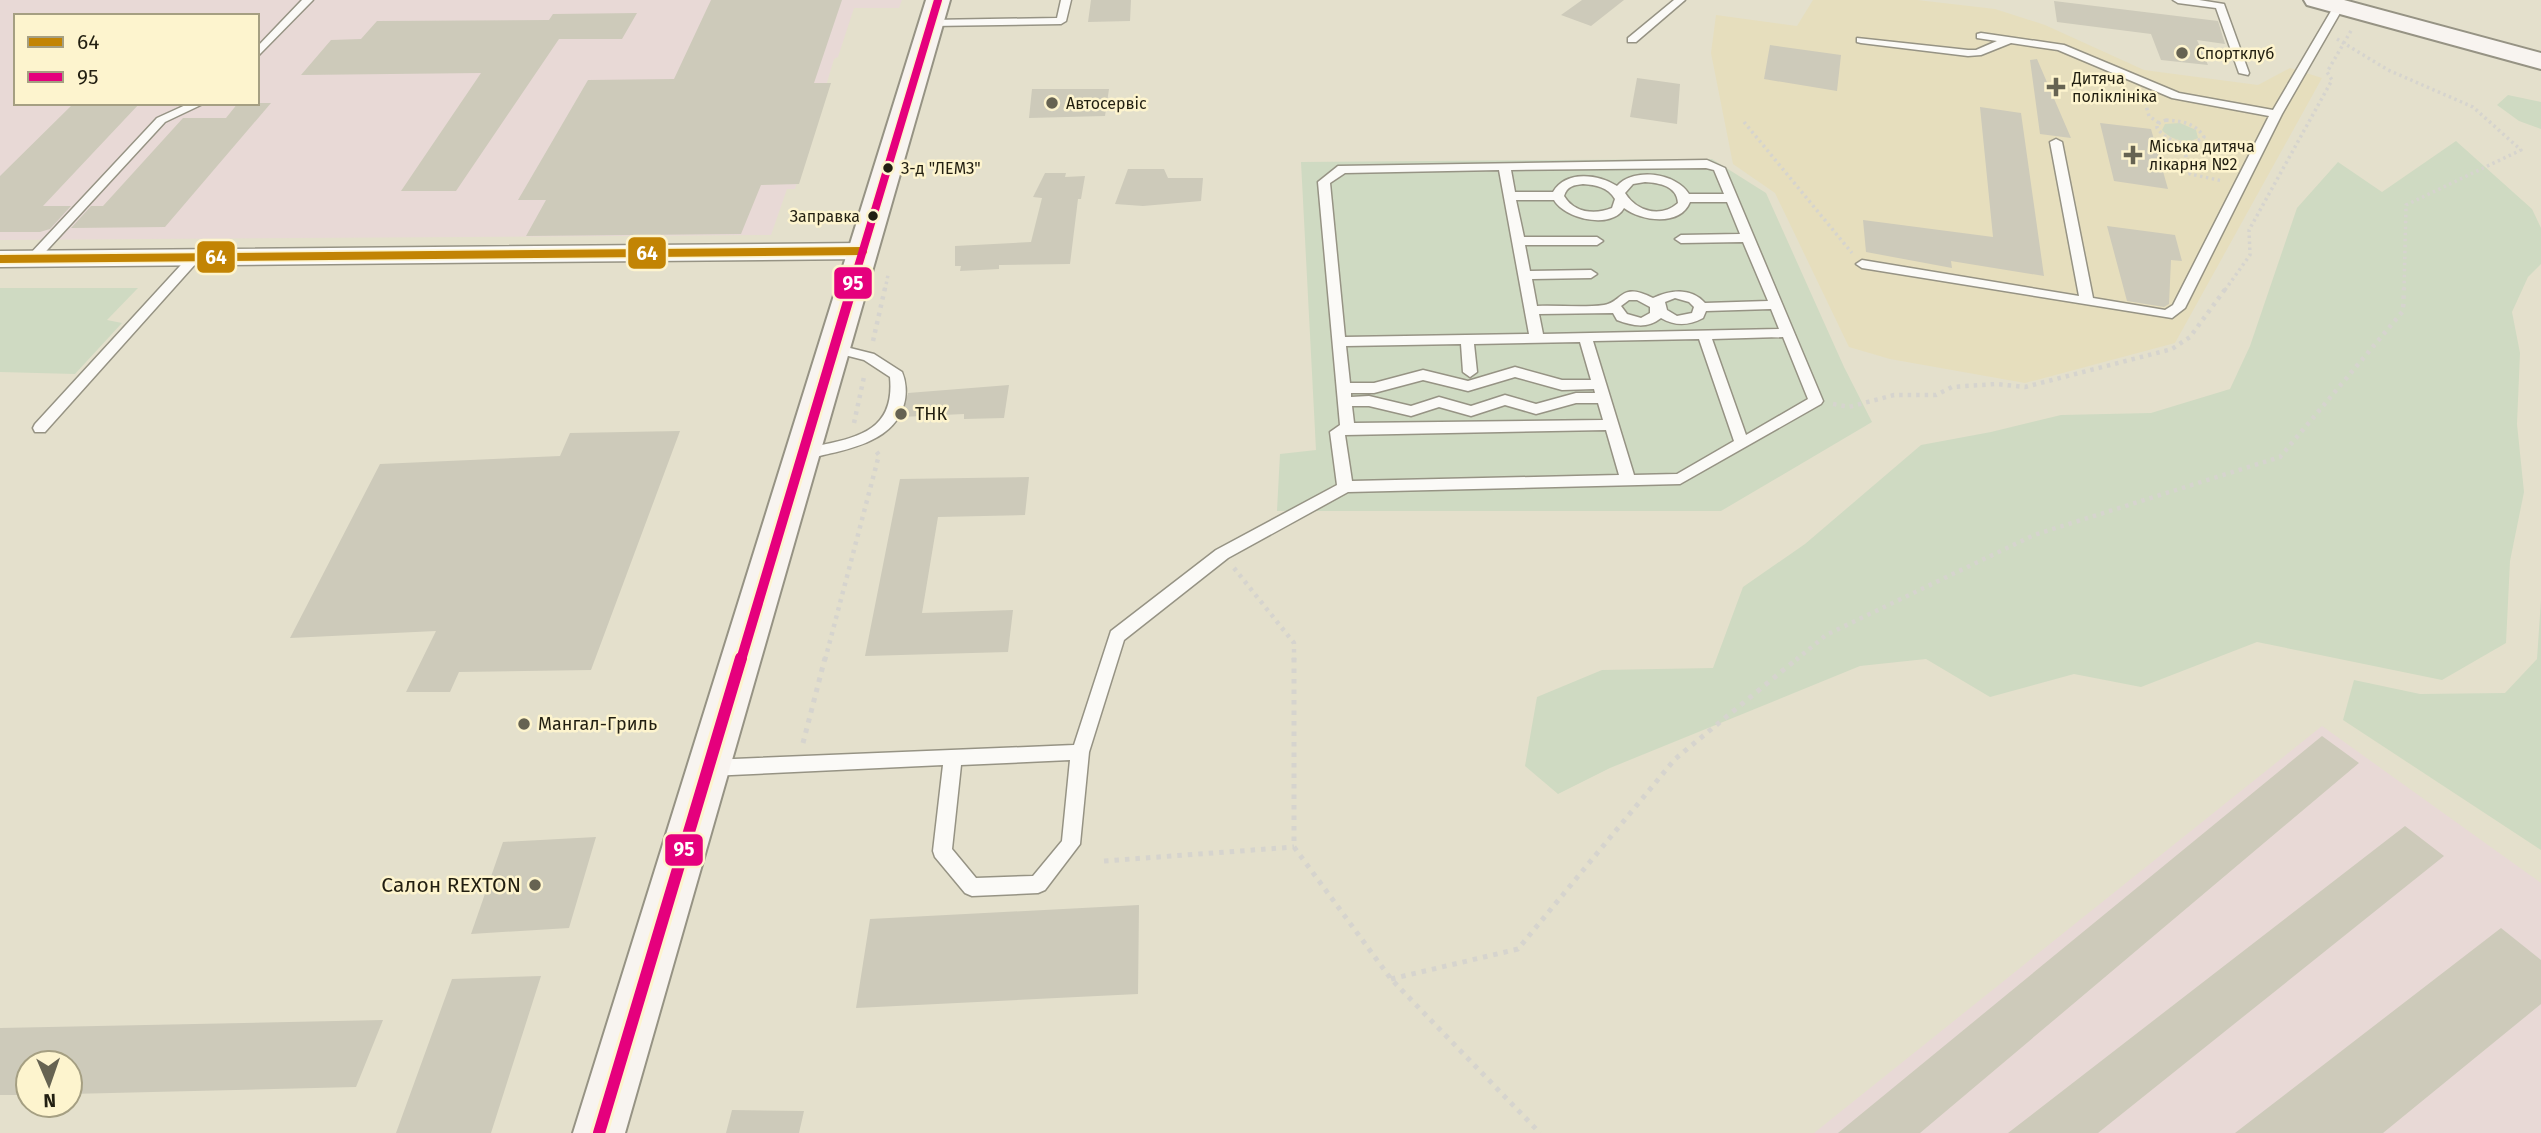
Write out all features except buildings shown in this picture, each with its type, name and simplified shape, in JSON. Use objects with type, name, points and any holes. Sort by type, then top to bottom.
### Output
[{"type":"street","points":[[2334,6],[2541,61]]},
{"type":"street","points":[[598,1133],[802,454],[851,352],[877,257],[934,12]]},
{"type":"street","points":[[0,259],[877,257]]},
{"type":"lane","points":[[259,52],[308,0]]},
{"type":"lane","points":[[934,12],[1061,21],[1066,0]]},
{"type":"lane","points":[[1632,40],[1680,0]]},
{"type":"lane","points":[[2178,0],[2220,6],[2244,73]]},
{"type":"lane","points":[[1861,264],[2167,315],[2178,308],[2276,114],[2325,31],[2334,6]]},
{"type":"lane","points":[[1981,36],[2060,47],[2176,96],[2276,114]]},
{"type":"lane","points":[[1861,40],[1977,53],[2009,40]]},
{"type":"lane","points":[[33,258],[161,120],[195,105]]},
{"type":"lane","points":[[2056,142],[2087,302]]},
{"type":"lane","points":[[953,758],[943,851],[972,887],[1038,884],[1071,844],[1080,752],[1117,636],[1222,554],[1345,487],[1680,479],[1816,401],[1720,168],[1706,164],[1342,169],[1324,182],[1347,428]]},
{"type":"lane","points":[[1504,167],[1537,338]]},
{"type":"lane","points":[[1558,196],[1566,208],[1593,216],[1611,213],[1617,209],[1621,199],[1619,193],[1626,182],[1645,178],[1676,186],[1685,198]]},
{"type":"lane","points":[[1558,196],[1564,185],[1573,181],[1593,180],[1612,187],[1625,205],[1642,214],[1664,215],[1680,209],[1685,198]]},
{"type":"lane","points":[[1509,196],[1558,196]]},
{"type":"lane","points":[[1685,198],[1732,198]]},
{"type":"lane","points":[[1681,239],[1748,238]]},
{"type":"lane","points":[[1518,241],[1597,241]]},
{"type":"lane","points":[[40,428],[195,257]]},
{"type":"lane","points":[[1525,275],[1591,274]]},
{"type":"lane","points":[[1532,310],[1615,309],[1622,317],[1636,322],[1655,318],[1658,300],[1674,293],[1694,299],[1701,307]]},
{"type":"lane","points":[[1615,309],[1620,298],[1632,295],[1646,298],[1674,320],[1688,320],[1698,316],[1701,307]]},
{"type":"lane","points":[[1701,307],[1776,305]]},
{"type":"lane","points":[[1339,342],[1788,333]]},
{"type":"lane","points":[[1704,334],[1742,443]]},
{"type":"lane","points":[[1585,337],[1628,480]]},
{"type":"lane","points":[[1467,339],[1470,372]]},
{"type":"lane","points":[[802,454],[865,439],[884,429],[897,410],[900,389],[897,375],[851,352]]},
{"type":"lane","points":[[1344,395],[1423,375],[1468,386],[1515,372],[1562,385],[1601,391]]},
{"type":"lane","points":[[1344,395],[1410,411],[1439,402],[1471,411],[1505,400],[1536,409],[1601,391]]},
{"type":"lane","points":[[1345,487],[1337,432],[1347,428],[1611,425]]},
{"type":"lane","points":[[708,768],[1080,752]]},
{"type":"path","points":[[1816,401],[1849,407],[1894,395],[1936,395],[1952,387],[1996,384],[2025,387],[2172,349],[2190,337],[2250,255],[2249,230],[2332,80],[2327,72],[2353,28],[2334,6]]},
{"type":"path","points":[[1391,979],[1518,949],[1675,759],[1826,635],[2034,535],[2280,457],[2403,311],[2406,205],[2521,150],[2473,107],[2388,71],[2325,31]]},
{"type":"path","points":[[2145,99],[2149,116],[2159,123],[2180,121],[2195,126],[2203,134],[2202,141],[2183,143],[2162,135],[2157,128],[2159,123]]},
{"type":"path","points":[[1744,122],[1861,264]]},
{"type":"path","points":[[2183,143],[2190,174],[2240,185]]},
{"type":"path","points":[[799,764],[879,455],[853,425],[851,352],[877,257]]},
{"type":"path","points":[[1222,554],[1294,643],[1294,847],[1391,979],[1540,1133]]},
{"type":"path","points":[[1104,861],[1294,847]]},
{"type":"shaded area","points":[[0,0],[902,0],[899,8],[854,8],[838,57],[834,59],[795,189],[787,189],[771,235],[0,240]]},
{"type":"shaded area","points":[[1813,0],[1917,0],[1995,9],[2045,25],[2144,70],[2258,85],[2290,68],[2322,78],[2175,343],[2025,383],[1890,359],[1849,347],[1775,193],[1733,164],[1711,53],[1716,15],[1797,26]]},
{"type":"shaded area","points":[[2322,726],[2541,883],[2541,1133],[1814,1133]]},
{"type":"green space","points":[[2508,95],[2541,102],[2541,129],[2519,121],[2497,105]]},
{"type":"green space","points":[[2180,123],[2196,130],[2198,138],[2179,140],[2162,130],[2165,124]]},
{"type":"green space","points":[[2456,141],[2532,209],[2541,228],[2541,264],[2528,277],[2512,312],[2520,353],[2517,424],[2524,492],[2510,561],[2506,643],[2442,680],[2257,642],[2141,687],[2074,674],[1990,697],[1926,659],[1860,666],[1610,768],[1558,794],[1525,766],[1537,697],[1602,670],[1713,668],[1743,587],[1805,544],[1921,445],[2061,415],[2151,413],[2230,389],[2250,346],[2297,208],[2338,162],[2382,192]]},
{"type":"green space","points":[[1712,159],[1766,193],[1844,367],[1872,422],[1721,511],[1277,511],[1280,454],[1316,450],[1301,162]]},
{"type":"green space","points":[[0,288],[138,288],[107,320],[122,323],[75,374],[0,372]]},
{"type":"green space","points":[[2541,600],[2541,850],[2343,720],[2354,680],[2420,694],[2505,693],[2537,659]]},
{"type":"transit line","name":"95","points":[[599,1133],[938,0]]},
{"type":"transit line","name":"64","points":[[0,259],[863,251]]},
{"type":"place","name":"Спортклуб","points":[[2182,53]]},
{"type":"place","name":"Дитяча поліклініка","points":[[2056,87]]},
{"type":"place","name":"Автосервіс","points":[[1052,103]]},
{"type":"place","name":"Міська дитяча лікарня №2","points":[[2133,155]]},
{"type":"place","name":"З-д \"ЛЕМЗ\"","points":[[888,168]]},
{"type":"place","name":"Заправка","points":[[873,216]]},
{"type":"place","name":"ТНК","points":[[901,414]]},
{"type":"place","name":"Мангал-Гриль","points":[[524,724]]},
{"type":"place","name":"Салон REXTON","points":[[535,885]]}]
